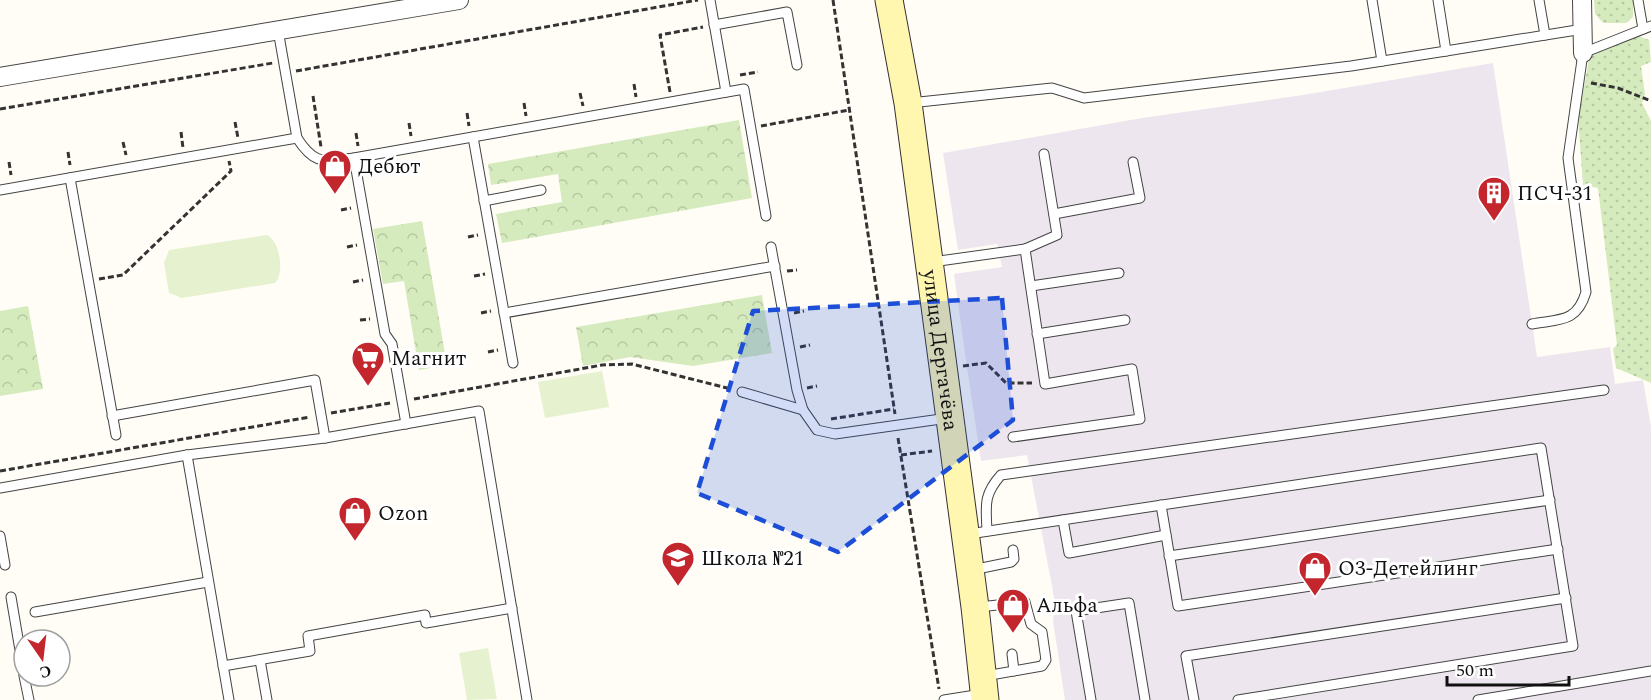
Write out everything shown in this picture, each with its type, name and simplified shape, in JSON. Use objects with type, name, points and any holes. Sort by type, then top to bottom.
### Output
[{"type":"street","points":[[0,77],[459,0]]},
{"type":"street","name":"улица Дергачёва","points":[[889,0],[908,103],[948,418],[976,533],[969,570],[984,690]]},
{"type":"street","points":[[1582,0],[1584,28],[1582,53]]},
{"type":"lane","points":[[710,0],[726,92]]},
{"type":"lane","points":[[1372,0],[1382,61]]},
{"type":"lane","points":[[1438,0],[1446,51]]},
{"type":"lane","points":[[1539,0],[1545,35]]},
{"type":"lane","points":[[1532,324],[1570,317],[1581,309],[1586,292],[1568,158],[1582,53],[1647,27],[1638,0]]},
{"type":"lane","points":[[714,25],[787,12],[796,65]]},
{"type":"lane","points":[[908,103],[1052,88],[1084,98],[1382,61],[1584,28]]},
{"type":"lane","points":[[278,30],[297,138],[308,154],[324,161],[356,153],[471,133],[744,89],[766,216]]},
{"type":"lane","points":[[471,133],[513,363]]},
{"type":"lane","points":[[0,190],[297,138]]},
{"type":"lane","points":[[356,153],[385,333],[392,344],[406,424]]},
{"type":"lane","points":[[928,262],[1025,249],[1057,236],[1044,154]]},
{"type":"lane","points":[[1054,214],[1140,198],[1133,162]]},
{"type":"lane","points":[[70,178],[116,435]]},
{"type":"lane","points":[[484,201],[541,190]]},
{"type":"lane","points":[[771,247],[796,390],[810,423],[825,434],[948,418]]},
{"type":"lane","points":[[1013,437],[1140,419],[1132,369],[1045,384],[1025,249]]},
{"type":"lane","points":[[504,314],[775,266]]},
{"type":"lane","points":[[1030,286],[1119,273]]},
{"type":"lane","points":[[1037,334],[1125,320]]},
{"type":"lane","points":[[112,416],[315,380],[325,438]]},
{"type":"lane","points":[[1238,700],[1573,646],[1541,448],[976,533],[990,487],[1001,475],[1604,390]]},
{"type":"lane","points":[[742,392],[803,410]]},
{"type":"lane","points":[[0,488],[187,455],[325,438],[479,411],[527,700]]},
{"type":"lane","points":[[187,455],[229,700]]},
{"type":"lane","points":[[1169,556],[1550,500]]},
{"type":"lane","points":[[1161,505],[1178,606],[1557,549]]},
{"type":"lane","points":[[1063,520],[1070,553],[1166,535]]},
{"type":"lane","points":[[0,536],[5,565]]},
{"type":"lane","points":[[969,570],[1008,564],[1014,559],[1013,549]]},
{"type":"lane","points":[[35,612],[208,582]]},
{"type":"lane","points":[[10,597],[16,628]]},
{"type":"lane","points":[[1194,700],[1186,656],[1566,598]]},
{"type":"lane","points":[[942,700],[984,690],[1014,671],[1042,666],[1046,660],[1042,632],[1031,624],[1027,604],[1022,601],[975,607]]},
{"type":"lane","points":[[1092,700],[1076,611],[1129,603],[1145,700]]},
{"type":"lane","points":[[223,666],[310,651],[308,636],[425,615],[426,623],[512,608]]},
{"type":"lane","points":[[1012,654],[1014,671]]},
{"type":"lane","points":[[260,660],[267,700]]},
{"type":"lane","points":[[1478,700],[1651,671]]},
{"type":"path","points":[[286,72],[700,0]]},
{"type":"path","points":[[833,0],[896,425],[942,700]]},
{"type":"path","points":[[671,94],[660,35],[714,25]]},
{"type":"path","points":[[0,110],[284,61]]},
{"type":"path","points":[[750,74],[758,72]]},
{"type":"path","points":[[1579,72],[1583,78],[1599,86],[1618,88],[1639,99],[1651,101]]},
{"type":"path","points":[[634,84],[637,100]]},
{"type":"path","points":[[580,93],[583,109]]},
{"type":"path","points":[[312,96],[323,155]]},
{"type":"path","points":[[524,103],[526,119]]},
{"type":"path","points":[[750,128],[849,110]]},
{"type":"path","points":[[467,113],[471,133]]},
{"type":"path","points":[[409,123],[412,140]]},
{"type":"path","points":[[356,133],[356,153]]},
{"type":"path","points":[[88,281],[123,275],[231,171],[227,150]]},
{"type":"path","points":[[0,471],[602,365],[632,364],[742,392]]},
{"type":"path","points":[[378,398],[379,405]]},
{"type":"path","points":[[810,423],[894,409]]},
{"type":"path","points":[[901,455],[937,450]]},
{"type":"highlighted area","points":[[1002,298],[1013,420],[838,552],[697,493],[753,311]]},
{"type":"shaded area","points":[[1493,63],[1537,357],[1610,347],[1615,384],[1643,380],[1651,427],[1651,700],[1065,700],[1053,621],[1055,604],[1027,455],[981,461],[965,354],[954,274],[1002,267],[997,244],[958,250],[943,153],[1142,118],[1303,95]]},
{"type":"green space","points":[[1594,0],[1633,0],[1633,17],[1626,23],[1603,23],[1595,14]]},
{"type":"green space","points":[[1639,36],[1649,40],[1651,62],[1641,66],[1645,94],[1642,103],[1651,121],[1651,383],[1616,368],[1613,349],[1617,345],[1598,188],[1583,185],[1578,118],[1589,60],[1595,52]]},
{"type":"green space","points":[[739,120],[752,198],[502,243],[496,214],[562,202],[558,174],[491,185],[488,164]]},
{"type":"green space","points":[[422,221],[447,365],[419,370],[404,281],[383,284],[373,229]]},
{"type":"green space","points":[[267,235],[275,244],[280,258],[280,272],[275,283],[182,298],[169,293],[164,263],[169,250]]},
{"type":"green space","points":[[762,295],[772,353],[693,366],[630,357],[583,366],[576,327]]},
{"type":"green space","points":[[28,306],[43,389],[0,396],[0,311]]},
{"type":"green space","points":[[602,371],[609,407],[545,418],[538,382]]},
{"type":"green space","points":[[488,648],[497,699],[467,700],[459,653]]},
{"type":"place","name":"Дебют","points":[[335,195]]},
{"type":"place","name":"ПСЧ-31","points":[[1494,222]]},
{"type":"place","name":"Магнит","points":[[368,387]]},
{"type":"place","name":"Ozon","points":[[355,542]]},
{"type":"place","name":"Школа №21","points":[[678,587]]},
{"type":"place","name":"О3-Детейлинг","points":[[1315,597]]},
{"type":"place","name":"Альфа","points":[[1013,634]]}]
